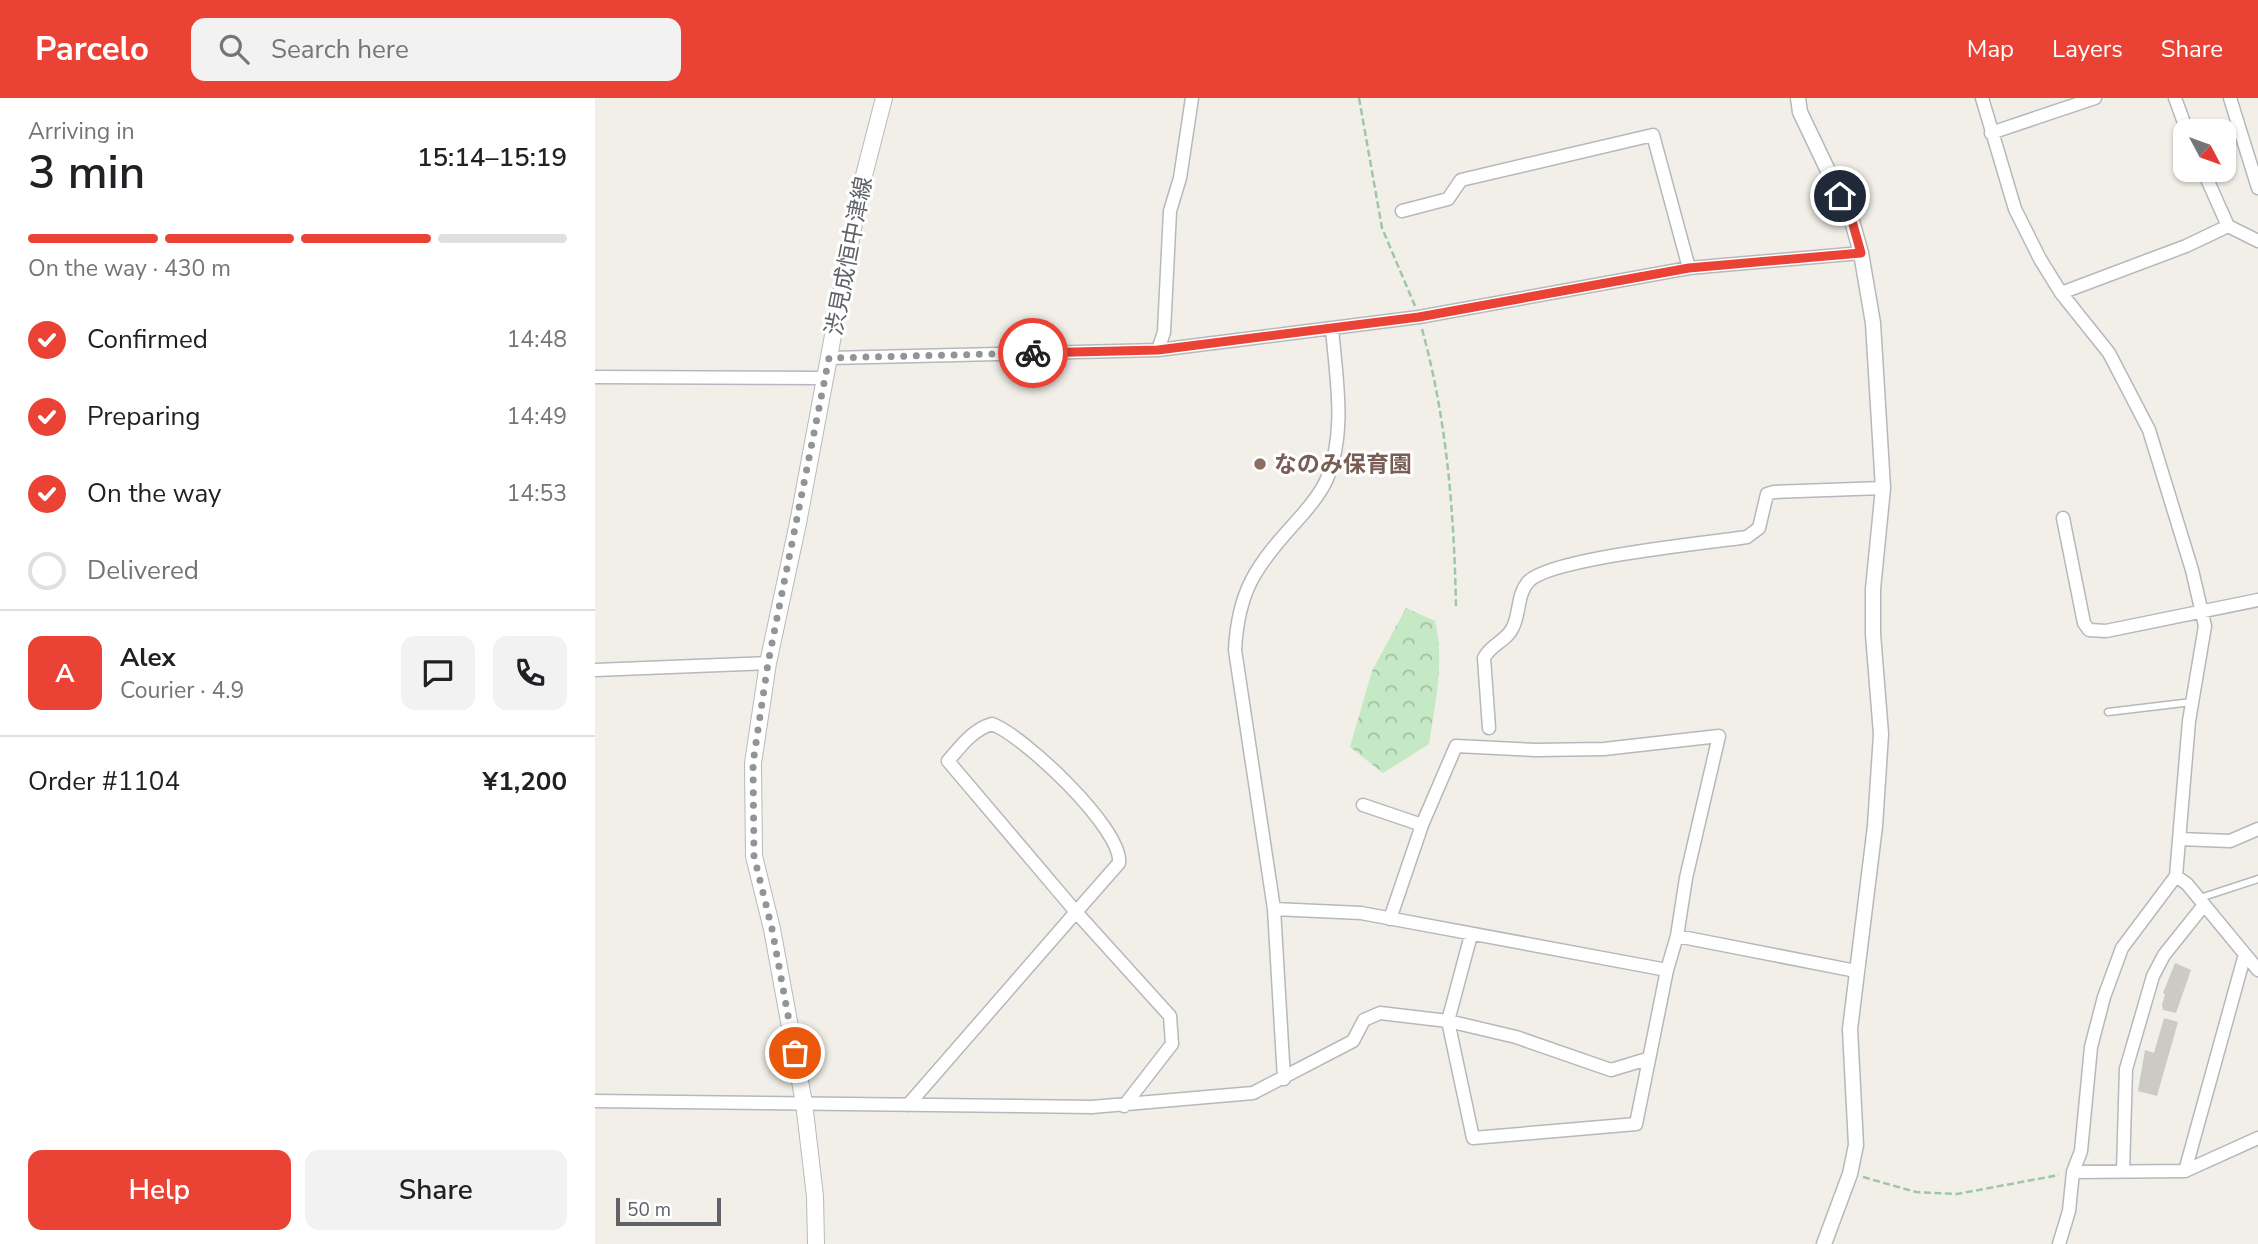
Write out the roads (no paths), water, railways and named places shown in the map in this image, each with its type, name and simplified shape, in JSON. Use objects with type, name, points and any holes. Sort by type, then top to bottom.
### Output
[{"type":"main road","name":"渋見成恒中津線","points":[[816,1244],[815,1196],[804,1102],[772,929],[754,856],[753,763],[768,663],[860,191],[884,98]]},
{"type":"street","points":[[1158,350],[1164,332],[1167,298],[1170,211],[1180,178],[1192,98]]},
{"type":"street","points":[[1798,98],[1800,112],[1852,221],[1861,253],[1873,323],[1883,488],[1873,611],[1881,734],[1875,826],[1850,1029],[1856,1145],[1850,1174],[1824,1244]]},
{"type":"street","points":[[1982,98],[2015,209],[2060,293],[2109,353],[2149,430],[2202,612],[2205,637],[2192,702],[2176,876],[2118,956],[2091,1047],[2081,1151],[2073,1172],[2069,1211],[2059,1244]]},
{"type":"street","points":[[1991,132],[2095,98]]},
{"type":"street","points":[[2175,98],[2183,119]]},
{"type":"street","points":[[2230,98],[2258,188]]},
{"type":"street","points":[[1402,211],[1447,199],[1461,180],[1653,135],[1689,268]]},
{"type":"street","points":[[2208,182],[2228,226],[2258,241]]},
{"type":"street","points":[[2060,293],[2186,246],[2228,226]]},
{"type":"street","points":[[829,358],[1158,350],[1419,317],[1689,268],[1861,253]]},
{"type":"street","points":[[1284,1079],[1274,909],[1235,650],[1237,617],[1248,582],[1263,558],[1307,509],[1326,483],[1336,451],[1339,418],[1332,328]]},
{"type":"street","points":[[595,377],[825,378]]},
{"type":"street","points":[[1489,728],[1484,657],[1489,647],[1513,628],[1522,591],[1529,580],[1548,570],[1591,561],[1747,537],[1759,528],[1767,494],[1774,492],[1883,488]]},
{"type":"street","points":[[2063,518],[2084,623],[2089,630],[2106,631],[2258,600]]},
{"type":"street","points":[[595,670],[768,663]]},
{"type":"street","points":[[908,1105],[1076,912],[1119,863],[1118,848],[1056,773],[1000,727],[992,724],[981,727],[948,761],[1076,912],[1170,1016],[1173,1027],[1172,1044],[1124,1106]]},
{"type":"street","points":[[1390,919],[1422,825],[1457,746],[1536,750],[1604,749],[1719,736],[1686,878],[1677,936],[1647,1059],[1636,1125],[1473,1138],[1448,1021],[1471,935]]},
{"type":"street","points":[[1363,805],[1422,825]]},
{"type":"street","points":[[2179,839],[2230,841],[2258,830]]},
{"type":"street","points":[[2176,876],[2202,902],[2258,970]]},
{"type":"street","points":[[2123,1171],[2126,1069],[2153,976],[2164,955],[2202,902]]},
{"type":"street","points":[[1274,909],[1361,913],[1667,970]]},
{"type":"street","points":[[1677,936],[1856,971]]},
{"type":"street","points":[[2185,1171],[2245,954]]},
{"type":"street","points":[[595,1101],[1124,1106],[1252,1093],[1284,1079],[1353,1041],[1364,1020],[1380,1013],[1448,1021],[1516,1037],[1611,1070],[1647,1059]]},
{"type":"street","points":[[2073,1172],[2185,1171],[2258,1138]]},
{"type":"lane","points":[[2108,712],[2192,702]]},
{"type":"lane","points":[[2202,902],[2258,879]]},
{"type":"place","name":"なのみ保育園","points":[[1260,464]]}]
